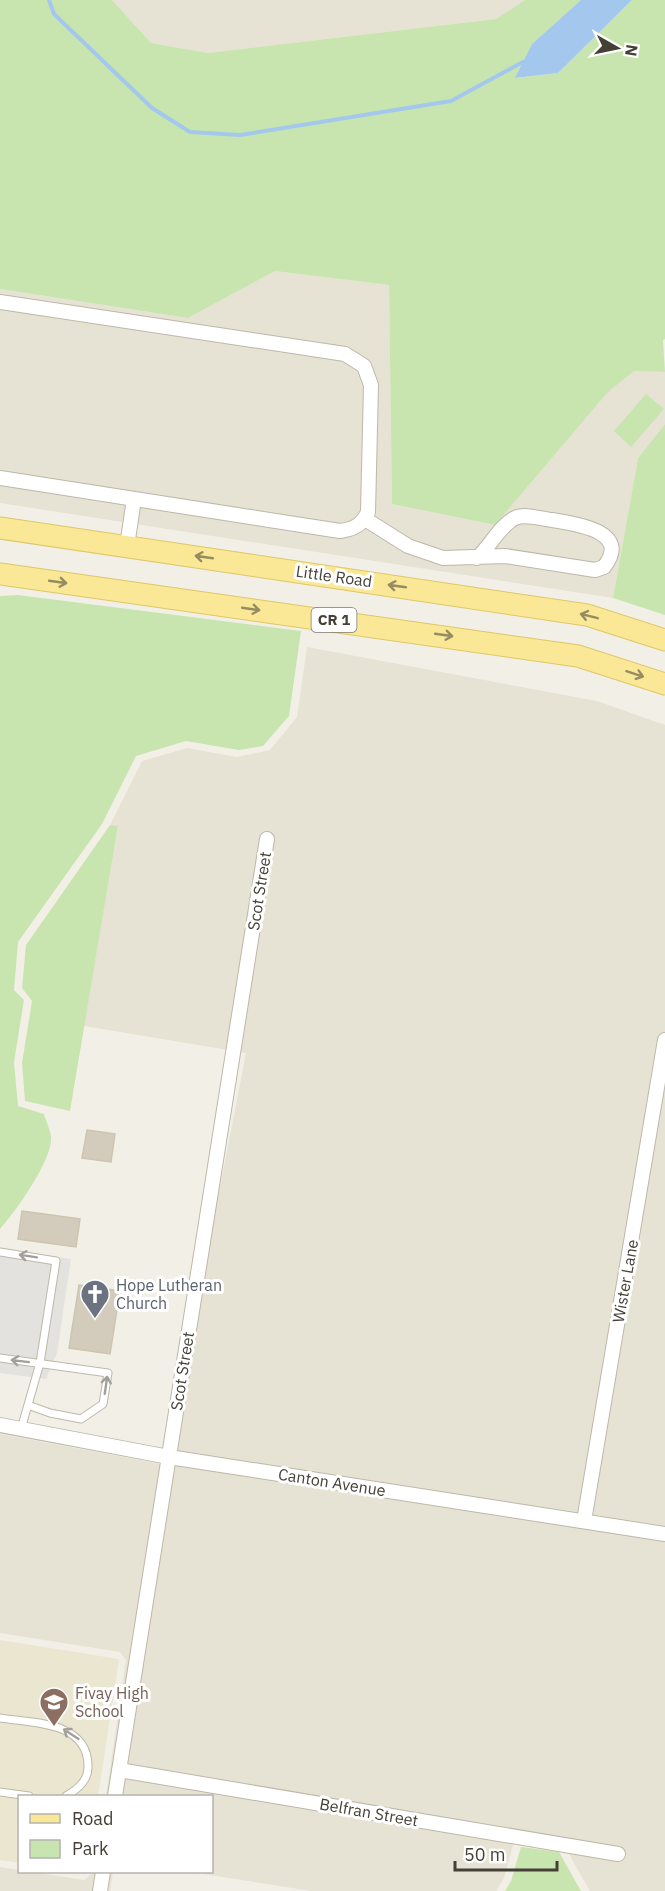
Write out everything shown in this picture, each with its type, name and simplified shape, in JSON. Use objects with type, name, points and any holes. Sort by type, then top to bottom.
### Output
[{"type":"main road","name":"Little Road","points":[[0,528],[587,615],[665,640]]},
{"type":"main road","name":"CR 1","points":[[0,574],[531,648],[578,656],[665,684]]},
{"type":"street","points":[[0,302],[345,354],[358,360],[369,374],[371,385],[368,512],[365,519],[352,530],[340,531],[0,478]]},
{"type":"street","points":[[127,546],[134,499]]},
{"type":"street","points":[[365,519],[408,546],[444,558],[477,558],[505,556],[595,570],[604,567],[612,555],[612,547],[608,538],[581,525],[526,516],[516,518],[504,527],[488,549],[477,558]]},
{"type":"street","name":"Scot Street","points":[[115,1795],[267,839]]},
{"type":"street","name":"Wister Lane","points":[[584,1521],[665,1040]]},
{"type":"street","name":"Canton Avenue","points":[[0,1425],[169,1457],[665,1534]]},
{"type":"street","name":"Belfran Street","points":[[119,1770],[618,1854]]},
{"type":"street","points":[[100,1891],[103,1873]]},
{"type":"lane","points":[[0,1252],[56,1261],[40,1363],[21,1429]]},
{"type":"lane","points":[[0,1358],[108,1373],[103,1404],[81,1419],[28,1406]]},
{"type":"lane","points":[[0,1718],[56,1726],[74,1734],[86,1749],[89,1767],[81,1787],[69,1795]]},
{"type":"lane","points":[[0,1792],[18,1795]]},
{"type":"shaded area","points":[[112,0],[525,0],[496,19],[208,53],[151,43]]},
{"type":"shaded area","points":[[275,271],[389,285],[392,504],[495,525],[608,392],[634,371],[665,372],[665,424],[638,458],[613,598],[0,503],[0,289],[188,318]]},
{"type":"shaded area","points":[[307,647],[597,701],[665,725],[665,1891],[590,1891],[566,1849],[521,1840],[513,1845],[504,1878],[496,1891],[311,1891],[197,1873],[213,1873],[213,1795],[106,1795],[126,1660],[120,1652],[0,1633],[0,1434],[166,1465],[246,1053],[84,1026],[118,827],[110,825],[142,761],[187,748],[237,757],[270,750],[297,717]]},
{"type":"shaded area","points":[[0,1248],[71,1259],[57,1353],[46,1379],[0,1373]]},
{"type":"shaded area","name":"Fivay High School","points":[[0,1640],[119,1659],[98,1795],[18,1795],[18,1863],[0,1860]]},
{"type":"shaded area","points":[[0,1867],[18,1870],[18,1873],[39,1873],[84,1880],[93,1873],[113,1873],[110,1891],[0,1891]]},
{"type":"green space","points":[[0,0],[112,0],[151,43],[208,53],[496,19],[525,0],[581,0],[532,44],[516,78],[558,73],[632,0],[665,0],[665,339],[663,340],[665,372],[634,371],[608,392],[495,525],[392,504],[389,285],[275,271],[188,318],[0,289]]},
{"type":"green space","points":[[646,394],[664,409],[631,447],[614,431]]},
{"type":"green space","points":[[665,424],[665,615],[613,598],[638,458]]},
{"type":"green space","points":[[18,595],[301,631],[289,716],[263,746],[239,750],[186,741],[136,756],[102,824],[18,942],[14,990],[24,1000],[14,1062],[18,1106],[44,1114],[51,1137],[50,1147],[40,1172],[15,1211],[0,1229],[0,596]]},
{"type":"green space","points":[[110,825],[118,826],[70,1111],[25,1101],[22,1063],[32,1001],[22,988],[26,945]]},
{"type":"green space","points":[[521,1847],[559,1852],[581,1891],[505,1891],[511,1881]]},
{"type":"water","points":[[581,0],[632,0],[558,73],[515,78],[532,44]]},
{"type":"building","points":[[87,1130],[115,1134],[111,1162],[82,1158]]},
{"type":"building","points":[[22,1211],[80,1219],[76,1247],[18,1239]]},
{"type":"building","name":"Hope Lutheran Church","points":[[79,1285],[120,1291],[110,1354],[69,1348]]},
{"type":"waterway","points":[[49,0],[54,14],[152,108],[190,132],[240,135],[451,101],[523,62]]},
{"type":"place","name":"Hope Lutheran Church","points":[[95,1320]]},
{"type":"place","name":"Fivay High School","points":[[54,1728]]}]
